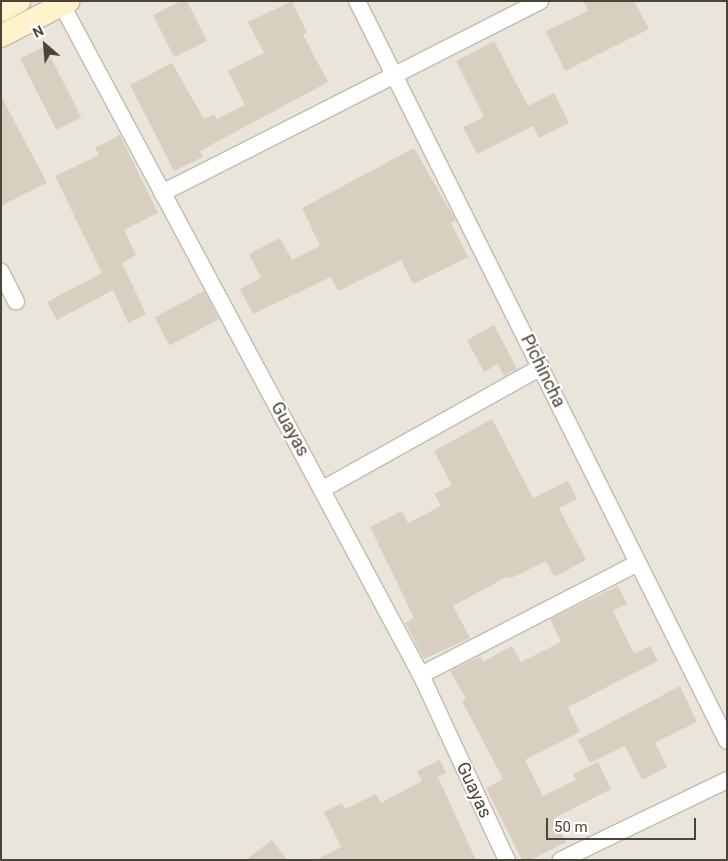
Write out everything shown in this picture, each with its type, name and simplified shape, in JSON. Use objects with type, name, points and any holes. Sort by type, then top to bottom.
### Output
[{"type":"street","points":[[1,10],[19,1]]},
{"type":"street","name":"Pichincha","points":[[357,1],[727,742]]},
{"type":"street","points":[[162,193],[540,1]]},
{"type":"street","points":[[1,36],[65,3]]},
{"type":"street","name":"Guayas","points":[[65,3],[162,193],[421,675],[506,860]]},
{"type":"street","points":[[1,272],[16,301]]},
{"type":"street","points":[[322,489],[541,367]]},
{"type":"street","points":[[421,675],[638,563]]},
{"type":"street","points":[[561,860],[727,780]]},
{"type":"shaded area","points":[[1,1],[727,1],[727,860],[1,860]]},
{"type":"building","points":[[181,1],[187,1],[207,41],[174,57],[153,15]]},
{"type":"building","points":[[292,1],[307,33],[303,35],[328,82],[200,151],[203,157],[174,171],[130,85],[172,63],[204,119],[214,114],[217,119],[245,105],[228,71],[264,53],[248,22]]},
{"type":"building","points":[[583,1],[634,1],[649,29],[565,71],[546,31],[588,11]]},
{"type":"building","points":[[494,41],[528,106],[554,93],[569,123],[539,138],[533,126],[477,154],[463,127],[484,117],[456,61]]},
{"type":"building","points":[[45,46],[81,117],[56,130],[20,59]]},
{"type":"building","points":[[1,96],[47,183],[1,206]]},
{"type":"building","points":[[120,135],[158,213],[124,230],[136,255],[122,263],[146,314],[128,323],[113,290],[57,320],[47,302],[102,273],[55,176],[99,155],[95,148]]},
{"type":"building","points":[[414,148],[456,221],[451,223],[468,257],[413,284],[401,260],[338,291],[331,277],[253,314],[240,289],[261,278],[249,254],[280,238],[292,260],[320,246],[302,208]]},
{"type":"building","points":[[204,291],[219,319],[170,346],[155,317]]},
{"type":"building","points":[[494,325],[517,369],[504,376],[498,364],[484,372],[467,340]]},
{"type":"building","points":[[492,419],[533,498],[568,481],[577,499],[559,508],[586,560],[554,577],[546,561],[509,579],[508,576],[453,606],[470,638],[424,659],[405,623],[414,618],[370,527],[402,511],[408,523],[441,506],[434,494],[452,485],[434,451]]},
{"type":"building","points":[[618,586],[627,604],[613,611],[634,654],[650,646],[658,661],[568,707],[580,732],[525,760],[543,796],[576,780],[573,774],[598,762],[611,789],[554,818],[566,842],[531,860],[522,860],[486,788],[503,779],[462,701],[466,699],[450,671],[480,656],[483,662],[512,646],[521,662],[561,642],[550,619]]},
{"type":"building","points":[[680,686],[697,722],[655,743],[667,767],[642,780],[625,746],[590,763],[578,740]]},
{"type":"building","points":[[440,760],[446,773],[438,777],[476,860],[316,860],[341,847],[324,812],[342,803],[345,809],[376,794],[381,803],[422,781],[417,771]]},
{"type":"building","points":[[272,840],[287,860],[246,860]]}]
